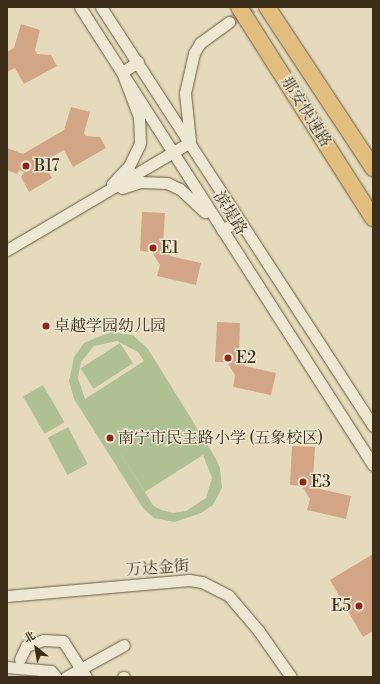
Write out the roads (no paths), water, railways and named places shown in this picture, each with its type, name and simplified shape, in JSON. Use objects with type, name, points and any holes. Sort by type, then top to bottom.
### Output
[{"type":"highway","name":"那安快速路","points":[[239,7],[373,218]]},
{"type":"highway","name":"那安快速路","points":[[267,7],[373,168]]},
{"type":"street","name":"滨堤路","points":[[80,7],[373,465]]},
{"type":"street","name":"滨堤路","points":[[101,7],[373,426]]},
{"type":"street","points":[[7,250],[190,142],[185,93],[194,53],[200,43],[229,22]]},
{"type":"street","points":[[102,194],[129,166],[140,143],[139,117],[122,72],[138,62]]},
{"type":"street","points":[[102,194],[141,182],[167,183],[192,199],[222,230],[239,220]]},
{"type":"street","name":"万达金街","points":[[7,596],[189,580],[202,582],[229,596],[258,630],[291,677]]},
{"type":"street","points":[[20,659],[26,646],[43,640],[63,641],[86,677]]},
{"type":"street","points":[[66,677],[79,667],[124,645]]},
{"type":"street","points":[[7,667],[51,671],[56,677]]},
{"type":"tunnel","points":[[229,22],[253,7]]},
{"type":"place","name":"B17","points":[[26,166]]},
{"type":"place","name":"E1","points":[[153,248]]},
{"type":"place","name":"卓越学园幼儿园","points":[[46,326]]},
{"type":"place","name":"E2","points":[[228,358]]},
{"type":"place","name":"南宁市民主路小学 (五象校区)","points":[[110,438]]},
{"type":"place","name":"E3","points":[[303,482]]},
{"type":"place","name":"E5","points":[[359,606]]}]
